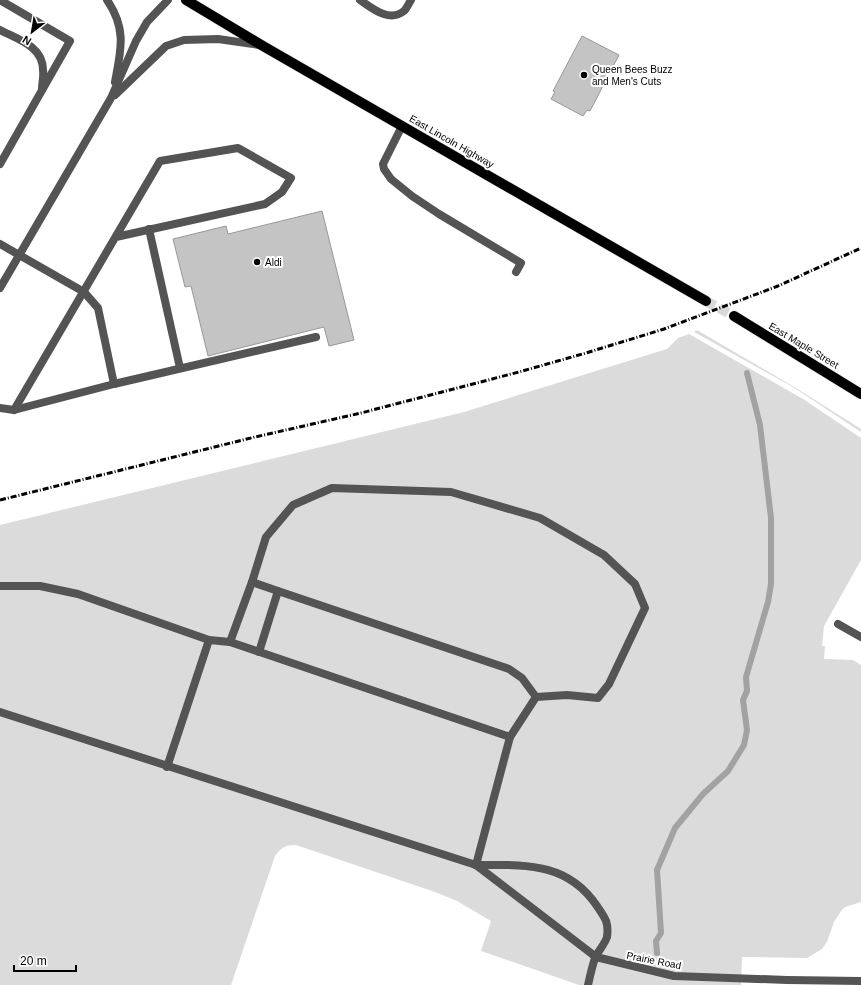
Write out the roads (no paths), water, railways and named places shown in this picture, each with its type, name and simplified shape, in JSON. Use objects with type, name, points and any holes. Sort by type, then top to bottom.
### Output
[{"type":"main road","name":"East Lincoln Highway","points":[[186,0],[263,46],[706,301]]},
{"type":"main road","name":"East Maple Street","points":[[734,316],[861,394]]},
{"type":"street","points":[[0,0],[70,41],[0,164]]},
{"type":"street","points":[[107,0],[113,9],[120,26],[122,48],[111,98]]},
{"type":"street","points":[[0,288],[111,98],[136,41],[147,22],[168,0]]},
{"type":"street","points":[[360,0],[383,14],[393,16],[404,11],[412,0]]},
{"type":"street","points":[[0,30],[34,48],[39,55],[44,69],[41,91]]},
{"type":"street","points":[[111,98],[166,46],[184,40],[218,40],[263,46]]},
{"type":"street","points":[[402,126],[383,164],[384,169],[391,179],[438,214],[521,263],[516,272]]},
{"type":"street","points":[[14,410],[160,161],[238,148],[291,178],[282,192],[265,204],[116,237]]},
{"type":"street","points":[[149,230],[180,368]]},
{"type":"street","points":[[0,244],[84,292],[98,308],[114,384]]},
{"type":"street","points":[[0,408],[14,410],[114,384],[316,336]]},
{"type":"street","points":[[230,642],[252,582],[266,537],[293,505],[332,488],[451,492],[540,518],[604,555],[635,584],[645,608],[609,684],[598,698],[567,695],[536,697]]},
{"type":"street","points":[[252,582],[509,669],[522,678],[536,697]]},
{"type":"street","points":[[0,586],[40,586],[78,594],[209,640],[230,642],[510,737]]},
{"type":"street","points":[[259,652],[278,591]]},
{"type":"street","points":[[838,624],[861,637]]},
{"type":"street","points":[[167,766],[209,640]]},
{"type":"street","points":[[476,865],[510,737],[536,697]]},
{"type":"street","points":[[0,712],[476,865],[524,865],[553,870],[576,882],[593,900],[607,922],[607,938],[596,957],[588,985]]},
{"type":"street","name":"Prairie Road","points":[[476,865],[596,957],[674,976],[787,983],[861,981]]},
{"type":"waterway","points":[[657,953],[656,941],[661,933],[657,870],[675,828],[703,794],[728,771],[744,745],[747,730],[743,700],[747,691],[746,677],[768,602],[771,584],[771,518],[760,425],[747,373]]},
{"type":"tunnel","points":[[706,301],[734,316]]},
{"type":"railway","points":[[0,500],[255,437],[361,413],[586,353],[664,329],[778,286],[861,248]]},
{"type":"place","name":"Queen Bees Buzz and Men's Cuts","points":[[584,75]]},
{"type":"place","name":"Aldi","points":[[257,262]]}]
